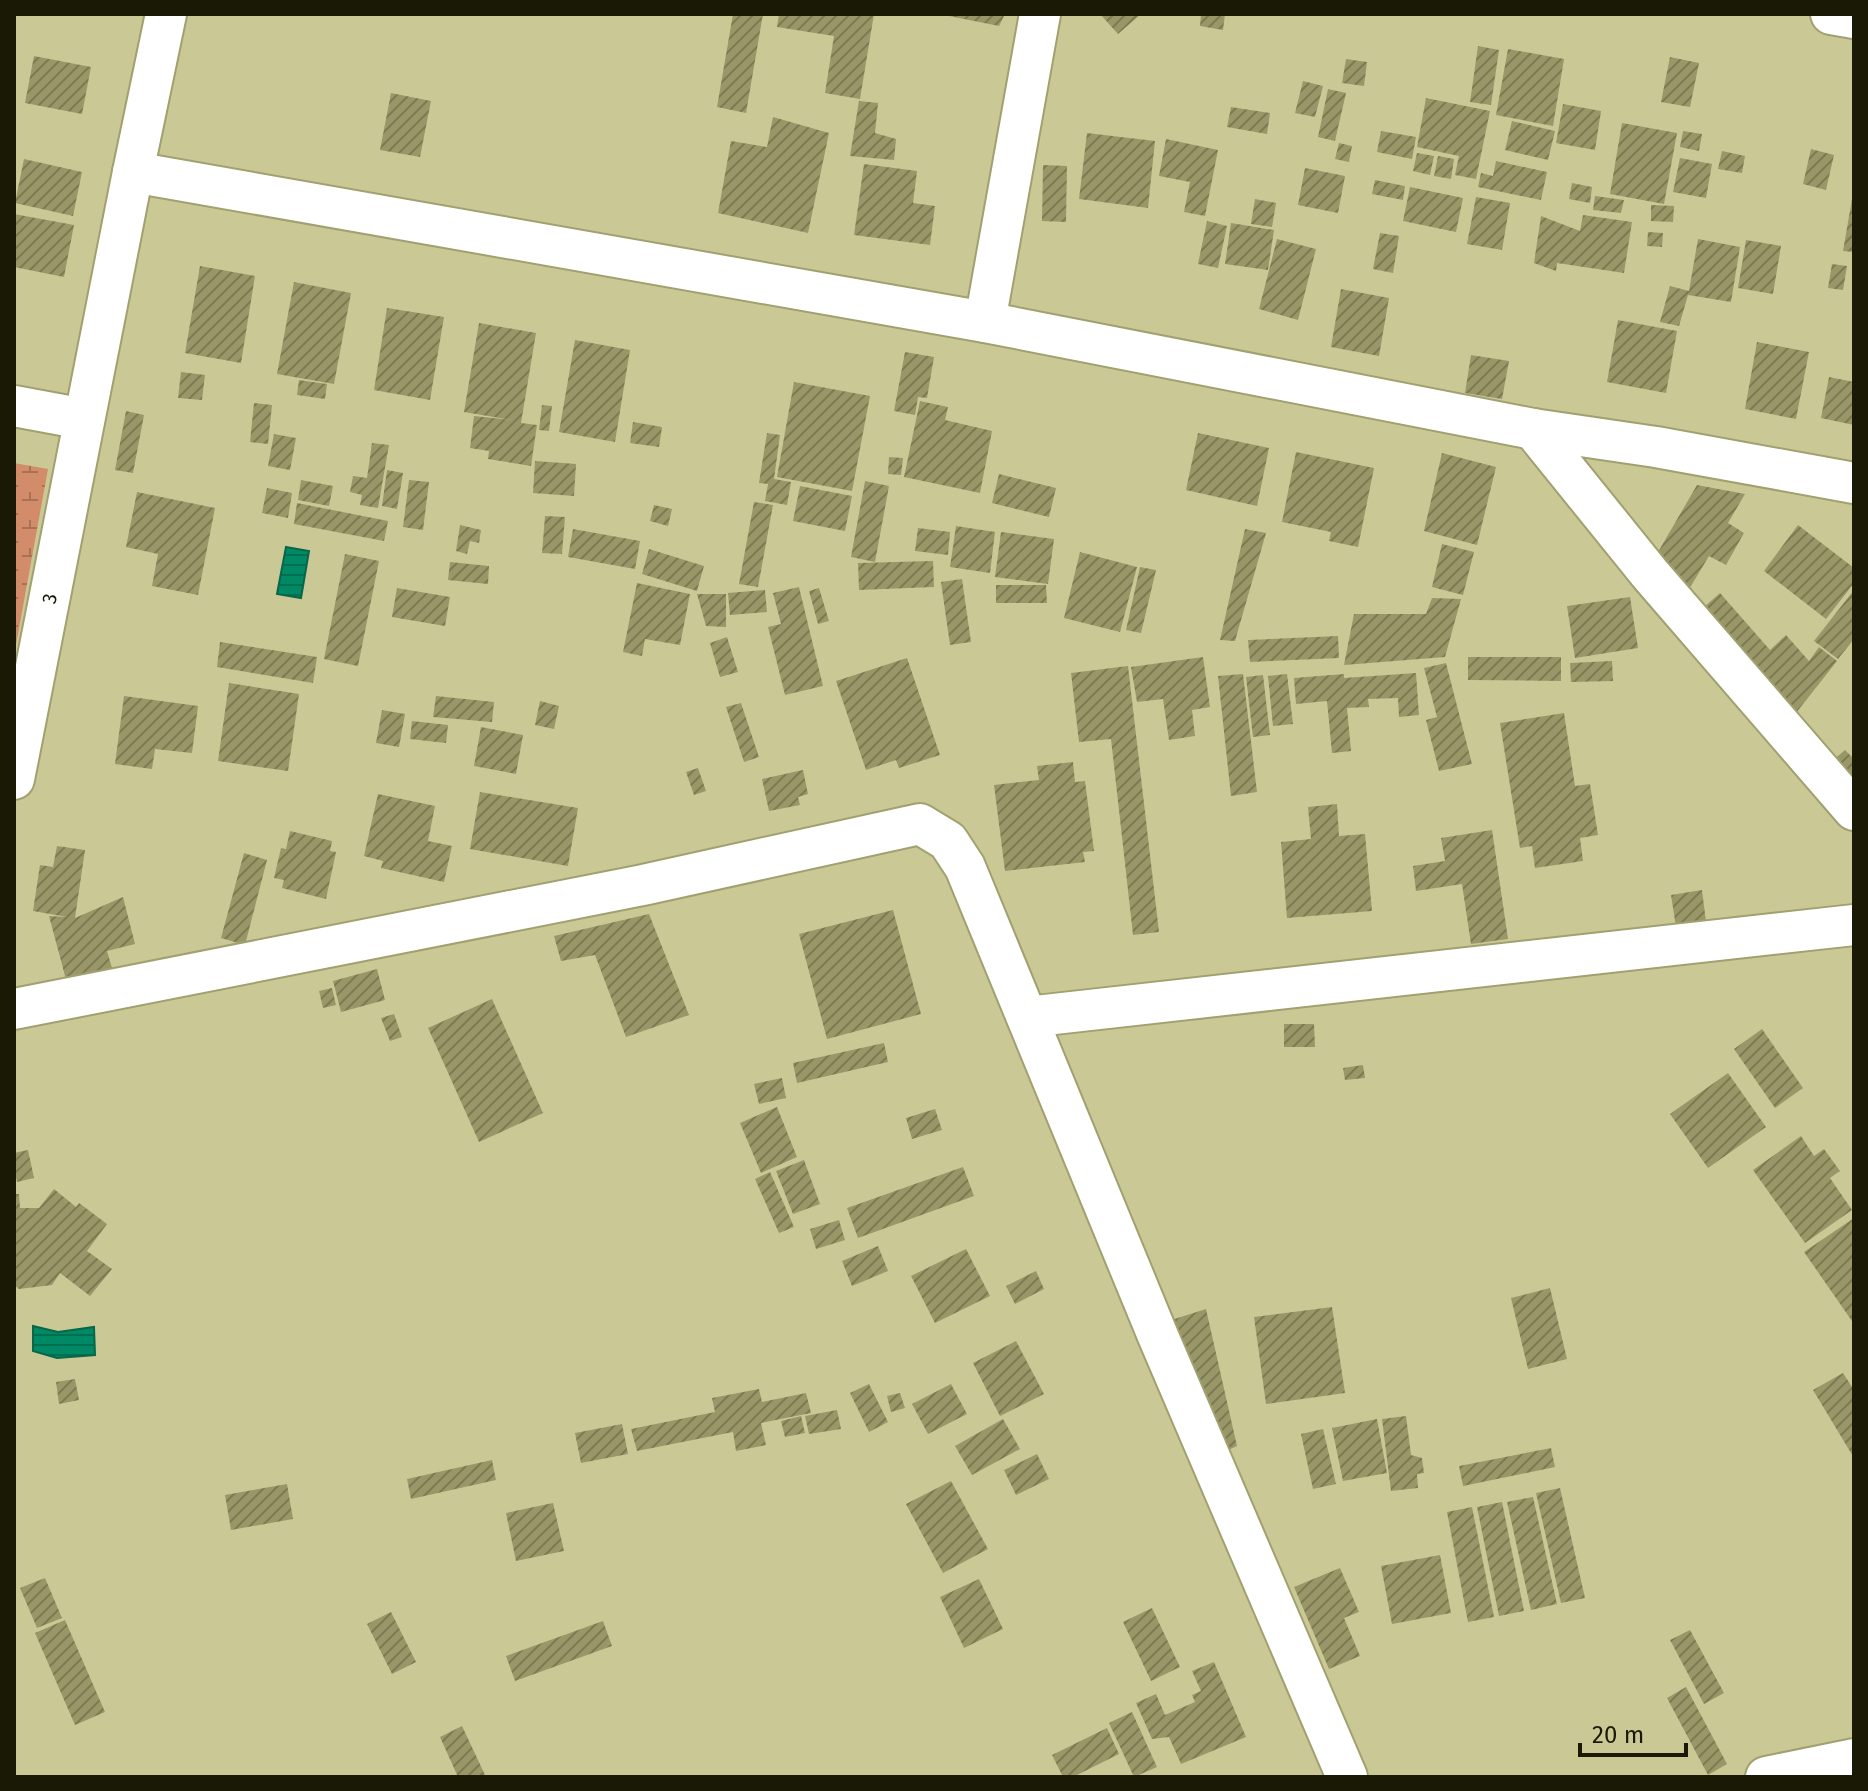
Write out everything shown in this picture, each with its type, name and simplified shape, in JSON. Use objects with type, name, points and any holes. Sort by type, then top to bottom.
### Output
[{"type":"street","name":"3","points":[[14,779],[166,14]]},
{"type":"street","points":[[985,322],[1040,14]]},
{"type":"street","points":[[1831,14],[1854,18]]},
{"type":"street","points":[[133,172],[985,322],[1533,429],[1656,447],[1854,483]]},
{"type":"street","points":[[14,406],[84,419]]},
{"type":"street","points":[[1533,429],[1650,574],[1854,810]]},
{"type":"street","points":[[14,1009],[643,885],[920,824],[948,841],[965,867],[1158,1336],[1347,1777]]},
{"type":"street","points":[[1027,1017],[1854,925]]},
{"type":"street","points":[[1766,1777],[1854,1759]]},
{"type":"green space","points":[[14,463],[48,469],[14,656]]},
{"type":"shaded area","points":[[286,547],[309,551],[301,598],[277,594]]},
{"type":"shaded area","points":[[33,1326],[58,1332],[94,1327],[95,1355],[57,1358],[33,1351]]},
{"type":"building","points":[[733,14],[763,14],[746,113],[717,107]]},
{"type":"building","points":[[779,14],[874,14],[860,99],[825,93],[834,36],[777,27]]},
{"type":"building","points":[[944,14],[1005,14],[999,26]]},
{"type":"building","points":[[1100,14],[1141,14],[1118,34]]},
{"type":"building","points":[[1201,14],[1225,14],[1223,30],[1200,26]]},
{"type":"building","points":[[1478,46],[1499,50],[1491,105],[1470,102]]},
{"type":"building","points":[[1508,49],[1564,59],[1553,126],[1496,115]]},
{"type":"building","points":[[34,56],[91,67],[82,114],[25,103]]},
{"type":"building","points":[[1670,57],[1699,63],[1690,107],[1661,102]]},
{"type":"building","points":[[1346,59],[1367,62],[1364,86],[1342,83]]},
{"type":"building","points":[[1303,81],[1323,86],[1315,117],[1295,113]]},
{"type":"building","points":[[1328,89],[1346,93],[1335,141],[1318,137]]},
{"type":"building","points":[[391,93],[431,101],[420,157],[380,150]]},
{"type":"building","points":[[1426,98],[1490,111],[1476,179],[1455,175],[1459,156],[1417,147]]},
{"type":"building","points":[[859,101],[878,103],[875,133],[896,139],[894,160],[850,156]]},
{"type":"building","points":[[1563,104],[1601,111],[1595,150],[1556,143]]},
{"type":"building","points":[[1231,107],[1270,113],[1267,134],[1227,127]]},
{"type":"building","points":[[773,117],[829,133],[808,233],[718,213],[731,141],[767,147]]},
{"type":"building","points":[[1512,121],[1555,131],[1548,160],[1505,150]]},
{"type":"building","points":[[1622,123],[1677,133],[1664,204],[1610,194]]},
{"type":"building","points":[[1381,131],[1416,137],[1412,159],[1377,152]]},
{"type":"building","points":[[1683,131],[1702,134],[1699,151],[1680,147]]},
{"type":"building","points":[[1087,133],[1155,141],[1148,208],[1079,199]]},
{"type":"building","points":[[1166,139],[1218,150],[1205,216],[1184,212],[1190,182],[1159,176]]},
{"type":"building","points":[[1339,143],[1352,146],[1349,162],[1335,159]]},
{"type":"building","points":[[1811,149],[1834,155],[1826,190],[1803,184]]},
{"type":"building","points":[[1722,151],[1745,156],[1742,173],[1718,169]]},
{"type":"building","points":[[1417,153],[1434,156],[1430,175],[1413,171]]},
{"type":"building","points":[[1438,156],[1454,159],[1451,179],[1434,176]]},
{"type":"building","points":[[1680,158],[1712,164],[1706,198],[1673,192]]},
{"type":"building","points":[[24,159],[82,172],[73,216],[15,203]]},
{"type":"building","points":[[1496,161],[1547,172],[1541,200],[1478,187],[1481,173],[1493,176]]},
{"type":"building","points":[[864,164],[917,171],[913,203],[935,206],[930,245],[854,235]]},
{"type":"building","points":[[1043,165],[1067,166],[1066,222],[1042,221]]},
{"type":"building","points":[[1305,168],[1345,176],[1338,213],[1298,205]]},
{"type":"building","points":[[1375,180],[1405,186],[1403,200],[1372,194]]},
{"type":"building","points":[[1572,183],[1592,187],[1590,203],[1569,199]]},
{"type":"building","points":[[1410,187],[1463,198],[1456,232],[1403,221]]},
{"type":"building","points":[[1595,196],[1624,200],[1621,213],[1593,210]]},
{"type":"building","points":[[1476,197],[1510,203],[1502,250],[1467,244]]},
{"type":"building","points":[[1255,199],[1276,203],[1272,227],[1251,224]]},
{"type":"building","points":[[1854,199],[1854,252],[1843,251]]},
{"type":"building","points":[[1651,205],[1674,206],[1673,222],[1651,221]]},
{"type":"building","points":[[14,214],[74,225],[64,277],[14,267]]},
{"type":"building","points":[[1583,215],[1632,222],[1624,273],[1557,263],[1556,271],[1534,263],[1541,216],[1580,231]]},
{"type":"building","points":[[1207,221],[1227,226],[1218,268],[1198,264]]},
{"type":"building","points":[[1231,223],[1274,230],[1268,270],[1225,264]]},
{"type":"building","points":[[1648,232],[1663,233],[1662,247],[1647,246]]},
{"type":"building","points":[[1380,233],[1399,236],[1393,273],[1373,269]]},
{"type":"building","points":[[1277,239],[1316,249],[1298,320],[1259,309]]},
{"type":"building","points":[[1698,239],[1740,247],[1731,302],[1688,295],[1679,326],[1660,322],[1670,286],[1689,291]]},
{"type":"building","points":[[1746,240],[1781,246],[1773,294],[1738,288]]},
{"type":"building","points":[[1832,264],[1847,266],[1843,290],[1828,288]]},
{"type":"building","points":[[200,266],[255,276],[241,363],[185,353]]},
{"type":"building","points":[[294,282],[351,293],[334,384],[277,374]]},
{"type":"building","points":[[1341,289],[1389,298],[1379,356],[1331,347]]},
{"type":"building","points":[[387,308],[444,317],[430,400],[374,390]]},
{"type":"building","points":[[1618,320],[1677,331],[1666,393],[1607,382]]},
{"type":"building","points":[[479,323],[536,333],[521,423],[537,425],[531,466],[488,459],[489,451],[470,448],[474,416],[512,420],[464,412]]},
{"type":"building","points":[[575,340],[630,350],[615,442],[559,432]]},
{"type":"building","points":[[1757,342],[1809,352],[1796,419],[1745,409]]},
{"type":"building","points":[[905,352],[934,357],[927,398],[918,397],[915,415],[894,411]]},
{"type":"building","points":[[1471,355],[1509,361],[1502,399],[1465,393]]},
{"type":"building","points":[[181,372],[205,375],[202,400],[178,398]]},
{"type":"building","points":[[1829,377],[1854,382],[1854,425],[1821,418]]},
{"type":"building","points":[[299,380],[327,384],[325,399],[297,395]]},
{"type":"building","points":[[794,382],[870,396],[852,491],[777,477]]},
{"type":"building","points":[[920,401],[948,407],[945,420],[992,431],[980,493],[904,477]]},
{"type":"building","points":[[254,403],[272,405],[268,444],[250,442]]},
{"type":"building","points":[[542,405],[552,406],[549,431],[539,430]]},
{"type":"building","points":[[126,411],[144,415],[133,473],[115,470]]},
{"type":"building","points":[[633,422],[662,427],[659,447],[630,443]]},
{"type":"building","points":[[767,433],[780,435],[774,479],[791,482],[787,505],[765,501],[768,484],[759,483]]},
{"type":"building","points":[[1198,433],[1269,448],[1257,506],[1186,490]]},
{"type":"building","points":[[274,434],[296,438],[290,470],[268,466]]},
{"type":"building","points":[[372,443],[389,445],[378,508],[360,505],[362,495],[350,492],[353,476],[367,478]]},
{"type":"building","points":[[1296,452],[1374,468],[1358,547],[1329,541],[1331,532],[1282,522]]},
{"type":"building","points":[[1442,453],[1496,467],[1477,545],[1424,531]]},
{"type":"building","points":[[889,457],[903,458],[901,475],[888,474]]},
{"type":"building","points":[[535,461],[576,464],[574,496],[533,493]]},
{"type":"building","points":[[387,470],[403,473],[397,509],[382,506]]},
{"type":"building","points":[[999,474],[1056,488],[1049,517],[992,503]]},
{"type":"building","points":[[301,480],[333,486],[329,506],[298,500]]},
{"type":"building","points":[[409,480],[429,482],[423,530],[403,527]]},
{"type":"building","points":[[865,481],[889,486],[875,562],[851,557]]},
{"type":"building","points":[[1697,485],[1745,494],[1728,523],[1744,533],[1726,565],[1709,556],[1688,591],[1654,559]]},
{"type":"building","points":[[800,486],[852,496],[845,531],[793,521]]},
{"type":"building","points":[[267,488],[292,493],[288,518],[262,513]]},
{"type":"building","points":[[137,492],[215,508],[198,595],[152,586],[158,554],[126,547]]},
{"type":"building","points":[[754,502],[773,505],[758,587],[739,584]]},
{"type":"building","points":[[297,503],[388,521],[384,541],[294,524]]},
{"type":"building","points":[[654,505],[672,509],[668,526],[650,521]]},
{"type":"building","points":[[545,516],[565,517],[562,554],[542,553]]},
{"type":"building","points":[[460,525],[481,530],[479,543],[470,541],[467,554],[456,551]]},
{"type":"building","points":[[1798,525],[1854,568],[1854,583],[1826,619],[1764,571]]},
{"type":"building","points":[[956,526],[995,532],[990,573],[950,567]]},
{"type":"building","points":[[918,528],[950,532],[948,555],[915,551]]},
{"type":"building","points":[[573,529],[640,541],[635,569],[568,557]]},
{"type":"building","points":[[1245,529],[1266,533],[1235,641],[1220,640]]},
{"type":"building","points":[[1001,532],[1054,539],[1048,584],[995,577]]},
{"type":"building","points":[[1442,544],[1474,552],[1463,595],[1432,587]]},
{"type":"building","points":[[649,549],[704,566],[697,591],[642,574]]},
{"type":"building","points":[[1080,552],[1137,567],[1120,632],[1064,618]]},
{"type":"building","points":[[345,554],[379,561],[358,666],[324,659]]},
{"type":"building","points":[[933,561],[934,587],[859,590],[858,563]]},
{"type":"building","points":[[450,562],[489,566],[488,584],[448,580]]},
{"type":"building","points":[[1140,567],[1156,570],[1141,633],[1126,630]]},
{"type":"building","points":[[962,579],[971,642],[950,645],[941,582]]},
{"type":"building","points":[[637,583],[690,594],[680,645],[645,639],[642,656],[623,652]]},
{"type":"building","points":[[996,585],[1046,585],[1047,603],[996,603]]},
{"type":"building","points":[[799,587],[823,686],[785,695],[768,627],[781,624],[773,593]]},
{"type":"building","points":[[397,588],[450,597],[445,626],[392,617]]},
{"type":"building","points":[[819,588],[829,621],[818,624],[809,591]]},
{"type":"building","points":[[765,590],[767,612],[730,615],[728,593]]},
{"type":"building","points":[[1854,590],[1854,639],[1838,659],[1814,641]]},
{"type":"building","points":[[1720,593],[1770,650],[1786,635],[1809,661],[1819,647],[1837,661],[1796,713],[1704,607]]},
{"type":"building","points":[[697,594],[726,594],[726,627],[706,626]]},
{"type":"building","points":[[1630,597],[1638,648],[1575,658],[1567,606]]},
{"type":"building","points":[[1432,598],[1461,599],[1445,657],[1344,665],[1354,614],[1426,614]]},
{"type":"building","points":[[1338,636],[1339,658],[1250,662],[1248,640]]},
{"type":"building","points":[[727,637],[738,672],[720,677],[710,643]]},
{"type":"building","points":[[220,642],[317,657],[313,683],[217,667]]},
{"type":"building","points":[[1203,657],[1210,707],[1192,710],[1195,736],[1169,740],[1163,699],[1137,702],[1131,667]]},
{"type":"building","points":[[1468,657],[1561,657],[1561,681],[1468,680]]},
{"type":"building","points":[[907,658],[940,755],[899,768],[896,760],[866,770],[836,681]]},
{"type":"building","points":[[1612,661],[1613,681],[1571,682],[1570,663]]},
{"type":"building","points":[[1446,663],[1472,764],[1439,771],[1426,720],[1437,717],[1424,668]]},
{"type":"building","points":[[1128,666],[1159,932],[1133,935],[1111,739],[1079,742],[1071,673]]},
{"type":"building","points":[[1416,673],[1419,715],[1399,717],[1398,698],[1368,699],[1369,707],[1347,708],[1351,751],[1332,753],[1327,701],[1296,704],[1294,678]]},
{"type":"building","points":[[1243,674],[1257,792],[1231,796],[1218,676]]},
{"type":"building","points":[[1287,674],[1293,724],[1273,726],[1268,676]]},
{"type":"building","points":[[1263,675],[1270,735],[1253,737],[1246,677]]},
{"type":"building","points":[[229,683],[299,694],[288,771],[218,761]]},
{"type":"building","points":[[124,696],[198,706],[192,753],[155,749],[152,769],[115,764]]},
{"type":"building","points":[[436,696],[494,702],[492,722],[433,717]]},
{"type":"building","points":[[540,701],[559,706],[554,729],[535,725]]},
{"type":"building","points":[[741,703],[759,757],[744,762],[726,707]]},
{"type":"building","points":[[382,710],[405,714],[399,747],[376,743]]},
{"type":"building","points":[[1564,713],[1575,786],[1590,784],[1598,835],[1580,838],[1583,861],[1535,868],[1532,846],[1520,848],[1500,723]]},
{"type":"building","points":[[412,721],[448,725],[446,743],[410,739]]},
{"type":"building","points":[[481,727],[523,735],[516,774],[474,766]]},
{"type":"building","points":[[1845,750],[1854,759],[1854,786],[1831,762]]},
{"type":"building","points":[[1073,762],[1075,782],[1085,781],[1094,851],[1083,852],[1085,862],[1005,871],[994,785],[1039,780],[1037,766]]},
{"type":"building","points":[[698,768],[706,791],[694,795],[686,772]]},
{"type":"building","points":[[803,770],[808,794],[798,797],[800,805],[769,811],[762,779]]},
{"type":"building","points":[[480,792],[578,808],[568,866],[470,849]]},
{"type":"building","points":[[378,794],[435,806],[428,841],[452,846],[444,882],[381,868],[383,861],[364,856]]},
{"type":"building","points":[[1337,804],[1339,836],[1365,834],[1372,911],[1287,918],[1281,842],[1311,839],[1308,807]]},
{"type":"building","points":[[1492,830],[1508,939],[1471,944],[1462,884],[1416,891],[1413,866],[1445,861],[1441,838]]},
{"type":"building","points":[[290,831],[332,841],[330,851],[336,852],[326,899],[282,888],[284,880],[274,878],[281,848],[286,849]]},
{"type":"building","points":[[57,846],[85,850],[75,918],[123,897],[135,944],[107,951],[114,975],[68,987],[49,916],[67,917],[33,911],[40,865],[53,867]]},
{"type":"building","points":[[244,853],[267,860],[245,945],[221,938]]},
{"type":"building","points":[[1702,890],[1706,922],[1676,927],[1671,895]]},
{"type":"building","points":[[893,910],[921,1014],[827,1039],[799,934]]},
{"type":"building","points":[[649,914],[689,1015],[626,1037],[595,955],[561,961],[554,936]]},
{"type":"building","points":[[377,969],[385,1000],[341,1012],[333,981]]},
{"type":"building","points":[[332,988],[336,1005],[323,1008],[319,991]]},
{"type":"building","points":[[492,999],[543,1113],[479,1142],[428,1028]]},
{"type":"building","points":[[394,1014],[402,1037],[390,1041],[381,1018]]},
{"type":"building","points":[[1284,1024],[1314,1024],[1315,1047],[1284,1047]]},
{"type":"building","points":[[1762,1029],[1803,1088],[1775,1108],[1734,1049]]},
{"type":"building","points":[[884,1043],[888,1062],[797,1083],[793,1063]]},
{"type":"building","points":[[1363,1065],[1365,1078],[1345,1080],[1343,1068]]},
{"type":"building","points":[[1728,1073],[1766,1127],[1708,1168],[1670,1114]]},
{"type":"building","points":[[782,1078],[786,1098],[759,1104],[754,1084]]},
{"type":"building","points":[[777,1107],[797,1157],[761,1173],[740,1123]]},
{"type":"building","points":[[935,1109],[942,1130],[912,1139],[906,1118]]},
{"type":"building","points":[[1801,1136],[1814,1156],[1824,1149],[1840,1171],[1830,1178],[1852,1210],[1805,1243],[1753,1170]]},
{"type":"building","points":[[28,1150],[34,1178],[17,1182],[14,1153]]},
{"type":"building","points":[[804,1160],[820,1204],[793,1214],[776,1171]]},
{"type":"building","points":[[963,1167],[974,1196],[858,1238],[847,1208]]},
{"type":"building","points":[[770,1172],[794,1227],[779,1233],[755,1179]]},
{"type":"building","points":[[54,1189],[76,1207],[79,1203],[107,1224],[87,1251],[112,1269],[90,1296],[60,1273],[52,1285],[19,1289],[14,1285],[14,1194],[19,1194],[20,1208],[39,1208]]},
{"type":"building","points":[[1854,1218],[1854,1324],[1804,1252]]},
{"type":"building","points":[[839,1220],[845,1240],[816,1249],[810,1229]]},
{"type":"building","points":[[878,1246],[888,1271],[852,1286],[842,1261]]},
{"type":"building","points":[[966,1249],[990,1296],[935,1323],[911,1276]]},
{"type":"building","points":[[1036,1271],[1044,1289],[1015,1304],[1006,1286]]},
{"type":"building","points":[[1550,1288],[1567,1359],[1528,1369],[1511,1298]]},
{"type":"building","points":[[1332,1307],[1345,1393],[1266,1404],[1254,1317]]},
{"type":"building","points":[[1206,1309],[1237,1446],[1224,1452],[1165,1322]]},
{"type":"building","points":[[1016,1341],[1044,1394],[1000,1416],[973,1363]]},
{"type":"building","points":[[1843,1373],[1854,1390],[1854,1458],[1813,1390]]},
{"type":"building","points":[[75,1379],[79,1400],[59,1404],[56,1382]]},
{"type":"building","points":[[869,1384],[888,1422],[869,1432],[850,1393]]},
{"type":"building","points":[[951,1384],[967,1414],[928,1434],[912,1404]]},
{"type":"building","points":[[759,1389],[762,1402],[806,1393],[811,1413],[761,1423],[766,1445],[736,1451],[733,1432],[637,1451],[631,1429],[715,1412],[712,1398]]},
{"type":"building","points":[[900,1393],[905,1408],[891,1412],[887,1396]]},
{"type":"building","points":[[837,1410],[841,1429],[809,1434],[805,1416]]},
{"type":"building","points":[[801,1416],[805,1433],[785,1437],[781,1421]]},
{"type":"building","points":[[1406,1416],[1411,1455],[1422,1458],[1424,1473],[1417,1474],[1418,1488],[1391,1491],[1382,1419]]},
{"type":"building","points":[[1003,1419],[1020,1449],[972,1475],[955,1446]]},
{"type":"building","points":[[1377,1419],[1387,1473],[1343,1481],[1332,1428]]},
{"type":"building","points":[[622,1424],[628,1454],[581,1463],[575,1433]]},
{"type":"building","points":[[1323,1429],[1336,1484],[1313,1489],[1301,1434]]},
{"type":"building","points":[[1551,1448],[1555,1467],[1463,1486],[1459,1466]]},
{"type":"building","points":[[1037,1454],[1049,1479],[1016,1495],[1004,1470]]},
{"type":"building","points":[[492,1460],[496,1480],[411,1499],[407,1479]]},
{"type":"building","points":[[951,1481],[988,1549],[943,1573],[906,1504]]},
{"type":"building","points":[[287,1484],[293,1519],[231,1530],[225,1495]]},
{"type":"building","points":[[1560,1488],[1585,1598],[1561,1603],[1536,1493]]},
{"type":"building","points":[[1533,1497],[1557,1604],[1531,1610],[1507,1502]]},
{"type":"building","points":[[1502,1502],[1524,1611],[1499,1616],[1477,1507]]},
{"type":"building","points":[[553,1503],[564,1551],[516,1561],[506,1513]]},
{"type":"building","points":[[1472,1507],[1494,1617],[1468,1622],[1447,1512]]},
{"type":"building","points":[[1440,1555],[1451,1613],[1392,1624],[1381,1566]]},
{"type":"building","points":[[1340,1568],[1359,1612],[1344,1618],[1360,1656],[1329,1669],[1294,1587]]},
{"type":"building","points":[[45,1578],[62,1618],[37,1628],[20,1588]]},
{"type":"building","points":[[979,1579],[1003,1629],[964,1648],[940,1597]]},
{"type":"building","points":[[1152,1608],[1180,1667],[1151,1681],[1123,1622]]},
{"type":"building","points":[[391,1612],[416,1662],[392,1674],[367,1624]]},
{"type":"building","points":[[65,1620],[105,1712],[75,1725],[35,1633]]},
{"type":"building","points":[[603,1621],[612,1646],[515,1681],[506,1656]]},
{"type":"building","points":[[1690,1630],[1724,1693],[1704,1704],[1670,1640]]},
{"type":"building","points":[[1214,1662],[1246,1737],[1181,1764],[1169,1737],[1152,1739],[1136,1703],[1156,1694],[1165,1715],[1195,1702],[1192,1695],[1201,1691],[1192,1671]]},
{"type":"building","points":[[1686,1687],[1727,1764],[1708,1775],[1667,1698]]},
{"type":"building","points":[[1132,1712],[1157,1767],[1134,1777],[1109,1723]]},
{"type":"building","points":[[462,1726],[486,1777],[458,1777],[440,1737]]},
{"type":"building","points":[[1107,1728],[1119,1754],[1073,1777],[1063,1777],[1052,1755]]}]
